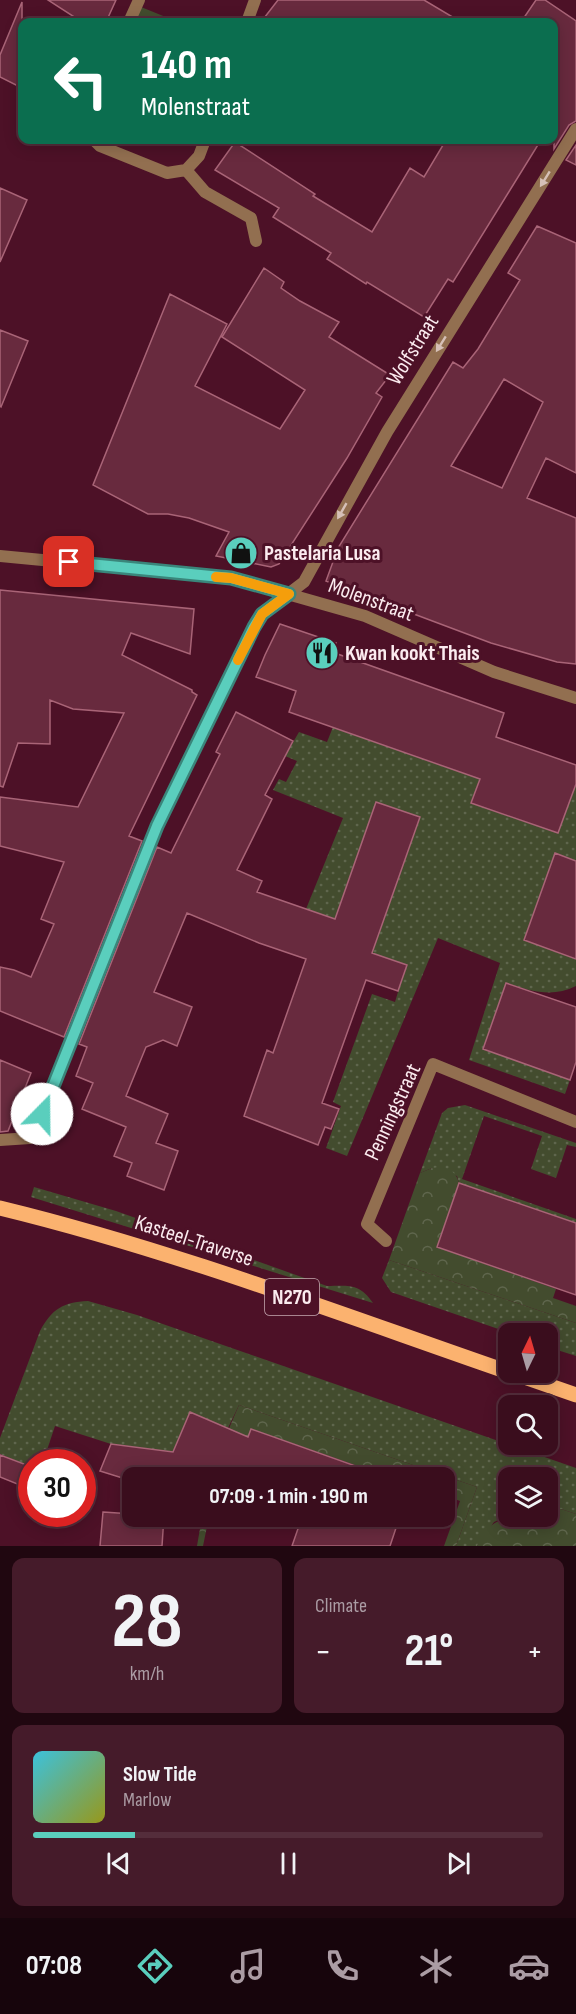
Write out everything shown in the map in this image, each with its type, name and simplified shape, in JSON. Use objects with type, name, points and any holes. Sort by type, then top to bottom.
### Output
[{"type":"main road","name":"Kasteel-Traverse","points":[[0,1208],[74,1227],[196,1264],[498,1368]]},
{"type":"main road","name":"Kasteel-Traverse","points":[[541,1383],[576,1395]]},
{"type":"street","points":[[131,18],[139,0]]},
{"type":"street","points":[[248,18],[255,0]]},
{"type":"street","name":"Wolfstraat","points":[[0,1140],[30,1138],[47,1103],[157,826],[254,627],[262,614],[304,582],[387,432],[576,129]]},
{"type":"street","points":[[98,144],[167,173],[186,170],[199,156],[204,144]]},
{"type":"street","points":[[186,170],[205,192],[251,218],[256,241]]},
{"type":"street","name":"Molenstraat","points":[[0,556],[231,578],[365,616],[494,672],[576,698]]},
{"type":"street","name":"Penningstraat","points":[[387,1241],[367,1224],[433,1064],[576,1122]]},
{"type":"green space","points":[[141,7],[168,18],[137,18]]},
{"type":"green space","points":[[333,727],[480,779],[471,803],[558,833],[576,784],[576,861],[555,854],[524,940],[576,959],[576,986],[558,992],[541,992],[506,983],[483,1049],[570,1080],[565,1094],[469,1060],[500,963],[438,938],[347,1156],[326,1148],[341,1106],[333,1102],[372,994],[395,1002],[406,965],[348,945],[306,909],[343,818],[273,790],[279,779],[286,782],[297,761],[285,756],[299,732],[327,742]]},
{"type":"green space","points":[[465,1105],[576,1143],[576,1147],[567,1145],[556,1178],[531,1169],[542,1136],[484,1116],[462,1179],[576,1219],[576,1223],[459,1183],[457,1176],[432,1168],[420,1173],[442,1113],[448,1108]]},
{"type":"green space","points":[[441,1167],[453,1172],[459,1183],[437,1247],[556,1289],[553,1298],[576,1306],[576,1323],[389,1260],[420,1173]]},
{"type":"green space","points":[[34,1187],[116,1211],[327,1286],[353,1287],[363,1292],[373,1303],[31,1197]]},
{"type":"green space","points":[[389,1260],[576,1323],[576,1356],[558,1350],[558,1323],[498,1323],[498,1329],[391,1292],[382,1278]]},
{"type":"green space","points":[[88,1301],[137,1315],[498,1441],[498,1455],[539,1455],[576,1468],[576,1514],[558,1509],[558,1467],[498,1467],[498,1520],[494,1522],[477,1546],[456,1546],[477,1487],[455,1479],[455,1467],[419,1467],[239,1405],[228,1428],[190,1413],[174,1452],[111,1444],[55,1426],[47,1449],[18,1449],[18,1462],[0,1454],[0,1438],[40,1331],[54,1312],[72,1303]]},
{"type":"green space","points":[[239,1405],[419,1467],[361,1467],[251,1429],[238,1467],[212,1467]]},
{"type":"green space","points":[[455,1479],[477,1487],[456,1546],[444,1546],[451,1527],[455,1527],[455,1515],[460,1501],[455,1499]]},
{"type":"green space","points":[[558,1509],[561,1509],[576,1514],[576,1546],[477,1546],[489,1527],[497,1522],[498,1527],[558,1527]]},
{"type":"green space","points":[[200,1527],[207,1527],[203,1546],[197,1546]]},
{"type":"building","points":[[48,0],[116,0],[108,18],[76,18]]},
{"type":"building","points":[[278,0],[424,0],[454,18],[264,18]]},
{"type":"building","points":[[536,0],[545,0],[576,21],[576,121],[569,125],[558,143],[558,18],[524,18]]},
{"type":"building","points":[[22,2],[22,18],[18,18],[18,86],[0,77],[0,55]]},
{"type":"building","points":[[234,144],[238,144],[315,194],[313,196],[372,232],[410,168],[424,177],[444,144],[539,144],[453,282],[448,279],[424,317],[327,259],[331,253],[273,217],[279,208],[215,170]]},
{"type":"building","points":[[576,145],[576,165],[566,160]]},
{"type":"building","points":[[0,188],[27,200],[0,262]]},
{"type":"building","points":[[537,226],[576,243],[576,473],[546,458],[527,498],[576,518],[576,664],[557,662],[491,643],[326,581],[338,548],[453,362],[463,368],[478,349],[520,280],[508,273]],"holes":[[[504,379],[543,402],[502,488],[451,466]]]},
{"type":"building","points":[[264,268],[284,282],[281,288],[339,322],[329,337],[390,375],[376,393],[382,397],[347,458],[279,564],[271,567],[216,556],[229,532],[189,518],[168,514],[148,514],[93,485],[170,294],[227,324],[195,386],[280,429],[305,390],[222,337]]},
{"type":"building","points":[[0,330],[28,341],[1,407],[0,406]]},
{"type":"building","points":[[0,590],[194,609],[190,654],[131,633],[122,655],[192,690],[197,695],[129,836],[142,841],[64,1037],[0,1011],[0,967],[31,977],[54,924],[41,919],[64,862],[0,846],[0,797],[78,807],[124,713],[73,709],[50,700],[50,744],[18,743],[3,787],[0,786]]},
{"type":"building","points":[[280,624],[336,643],[332,652],[504,713],[496,737],[576,765],[576,784],[558,833],[471,803],[480,779],[289,712],[296,691],[256,677]]},
{"type":"building","points":[[236,712],[293,741],[265,795],[272,799],[237,870],[262,881],[257,892],[335,919],[376,802],[420,817],[372,953],[407,965],[398,991],[366,980],[322,1103],[339,1109],[331,1129],[325,1127],[318,1145],[244,1116],[267,1050],[273,1053],[306,959],[259,943],[187,913],[154,992],[192,1007],[177,1046],[163,1040],[146,1047],[126,1096],[168,1114],[156,1143],[178,1151],[164,1190],[127,1176],[132,1163],[114,1156],[126,1127],[82,1109],[93,1083],[76,1076],[87,1047],[79,1044],[157,847],[171,853],[220,754],[216,752]]},
{"type":"building","points":[[555,853],[576,861],[576,959],[524,940]]},
{"type":"building","points":[[506,983],[576,1007],[576,1062],[570,1080],[483,1049]]},
{"type":"building","points":[[0,1060],[31,1073],[8,1131],[0,1132]]},
{"type":"building","points":[[459,1183],[576,1223],[576,1295],[437,1247]]},
{"type":"building","points":[[190,1412],[248,1437],[251,1429],[358,1467],[122,1467],[122,1478],[100,1471],[111,1444],[173,1452]]},
{"type":"building","points":[[0,1455],[18,1462],[18,1484],[0,1477]]},
{"type":"building","points":[[103,1512],[122,1513],[122,1527],[163,1527],[162,1546],[100,1546]]},
{"type":"building","points":[[299,1527],[396,1527],[390,1546],[292,1546]]},
{"type":"slow traffic","points":[[216,577],[231,578],[289,594],[262,614],[238,660]]},
{"type":"place","name":"Pastelaria Lusa","points":[[241,553]]},
{"type":"place","name":"Kwan kookt Thais","points":[[322,653]]},
{"type":"route","points":[[42,1114],[157,826],[254,627],[262,614],[289,594],[231,578],[69,562]]}]
